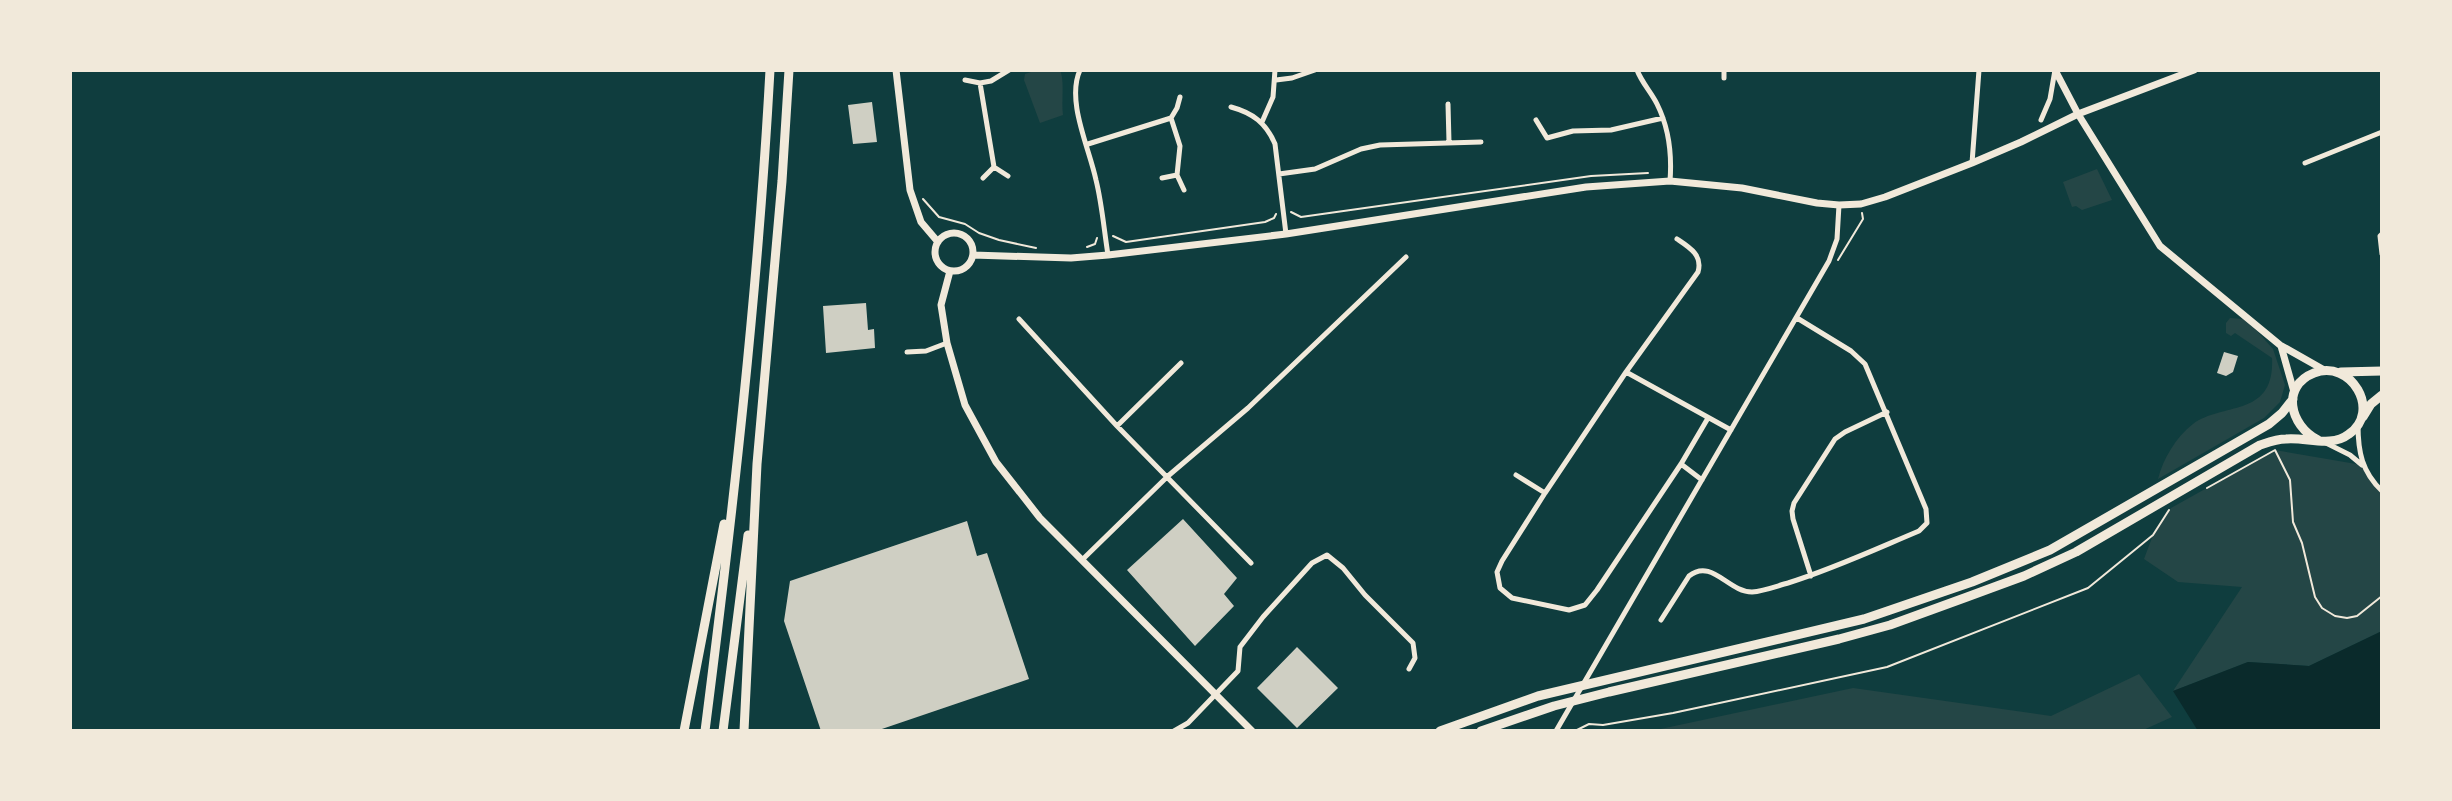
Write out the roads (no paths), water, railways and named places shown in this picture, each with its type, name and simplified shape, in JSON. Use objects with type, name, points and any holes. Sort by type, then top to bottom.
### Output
[{"type":"highway","points":[[705,731],[751,336],[770,70]]},
{"type":"highway","points":[[723,731],[757,464],[789,70]]},
{"type":"highway","points":[[1440,731],[1538,696],[1864,619],[2024,562],[2269,424],[2282,413],[2306,378],[2314,373],[2382,371]]},
{"type":"highway","points":[[2340,372],[2353,380],[2360,390],[2364,403],[2360,422]]},
{"type":"highway","points":[[1481,731],[1609,692],[1877,628],[1990,589],[2076,552],[2260,445],[2287,439],[2339,440],[2348,436],[2371,404],[2382,395]]},
{"type":"highway","points":[[2294,396],[2293,412],[2297,423],[2307,435],[2320,440]]},
{"type":"highway","points":[[684,731],[738,457]]},
{"type":"highway","points":[[744,731],[757,464]]},
{"type":"street","points":[[896,70],[910,190],[921,222],[938,242]]},
{"type":"street","points":[[965,80],[980,83],[991,81],[1009,70]]},
{"type":"street","points":[[1080,70],[1074,93],[1076,110],[1088,144],[1108,255]]},
{"type":"street","points":[[1262,122],[1273,97],[1275,70]]},
{"type":"street","points":[[1276,80],[1315,70]]},
{"type":"street","points":[[1637,70],[1667,131],[1670,181]]},
{"type":"street","points":[[1724,70],[1724,78]]},
{"type":"street","points":[[1972,163],[1979,70]]},
{"type":"street","points":[[2055,70],[2078,114],[2160,246],[2280,345],[2326,371]]},
{"type":"street","points":[[2041,120],[2050,99],[2055,70]]},
{"type":"street","points":[[973,255],[1071,258],[1108,255],[1286,233],[1586,187],[1670,181],[1742,188],[1839,205],[1861,204],[1972,163],[2078,114],[2194,70]]},
{"type":"street","points":[[980,83],[994,167],[1008,176]]},
{"type":"street","points":[[1088,144],[1171,118],[1180,97]]},
{"type":"street","points":[[1448,104],[1449,142]]},
{"type":"street","points":[[1231,107],[1254,115],[1270,132],[1275,144],[1286,233]]},
{"type":"street","points":[[1171,118],[1180,146],[1177,175],[1184,190]]},
{"type":"street","points":[[1536,120],[1547,138],[1573,131],[1611,130],[1662,118]]},
{"type":"street","points":[[2305,163],[2382,132]]},
{"type":"street","points":[[1279,174],[1315,169],[1362,149],[1380,145],[1481,142]]},
{"type":"street","points":[[983,178],[994,167]]},
{"type":"street","points":[[1162,178],[1177,175]]},
{"type":"street","points":[[1556,731],[1829,261],[1837,239],[1839,205]]},
{"type":"street","points":[[2382,233],[2382,254]]},
{"type":"street","points":[[960,234],[970,242],[973,255],[967,266],[950,271],[939,264],[935,251],[938,242],[945,235],[960,234]]},
{"type":"street","points":[[1677,239],[1694,250],[1699,258],[1698,272],[1626,372],[1502,561],[1497,580],[1505,594],[1569,610],[1585,605],[1681,464],[1708,418]]},
{"type":"street","points":[[1082,560],[1168,476],[1248,408],[1406,257]]},
{"type":"street","points":[[950,271],[941,305],[947,343],[965,405],[996,462],[1040,518],[1252,731]]},
{"type":"street","points":[[1661,620],[1695,571],[1711,571],[1740,590],[1766,590],[1811,576],[1919,531],[1927,523],[1926,509],[1870,372],[1859,356],[1797,318]]},
{"type":"street","points":[[1018,319],[1251,563]]},
{"type":"street","points":[[907,352],[926,351],[947,343]]},
{"type":"street","points":[[2280,345],[2294,396]]},
{"type":"street","points":[[1117,425],[1181,363]]},
{"type":"street","points":[[1626,372],[1731,430]]},
{"type":"street","points":[[1811,576],[1791,511],[1794,503],[1835,439],[1887,412]]},
{"type":"street","points":[[2360,422],[2358,442],[2362,465]]},
{"type":"street","points":[[2320,440],[2350,455],[2362,465],[2382,491]]},
{"type":"street","points":[[1681,464],[1702,480]]},
{"type":"street","points":[[1516,475],[1545,493]]},
{"type":"street","points":[[1174,731],[1188,723],[1238,671],[1240,647],[1263,617],[1312,563],[1327,555],[1343,568],[1365,595],[1413,643],[1415,658],[1409,669]]}]
